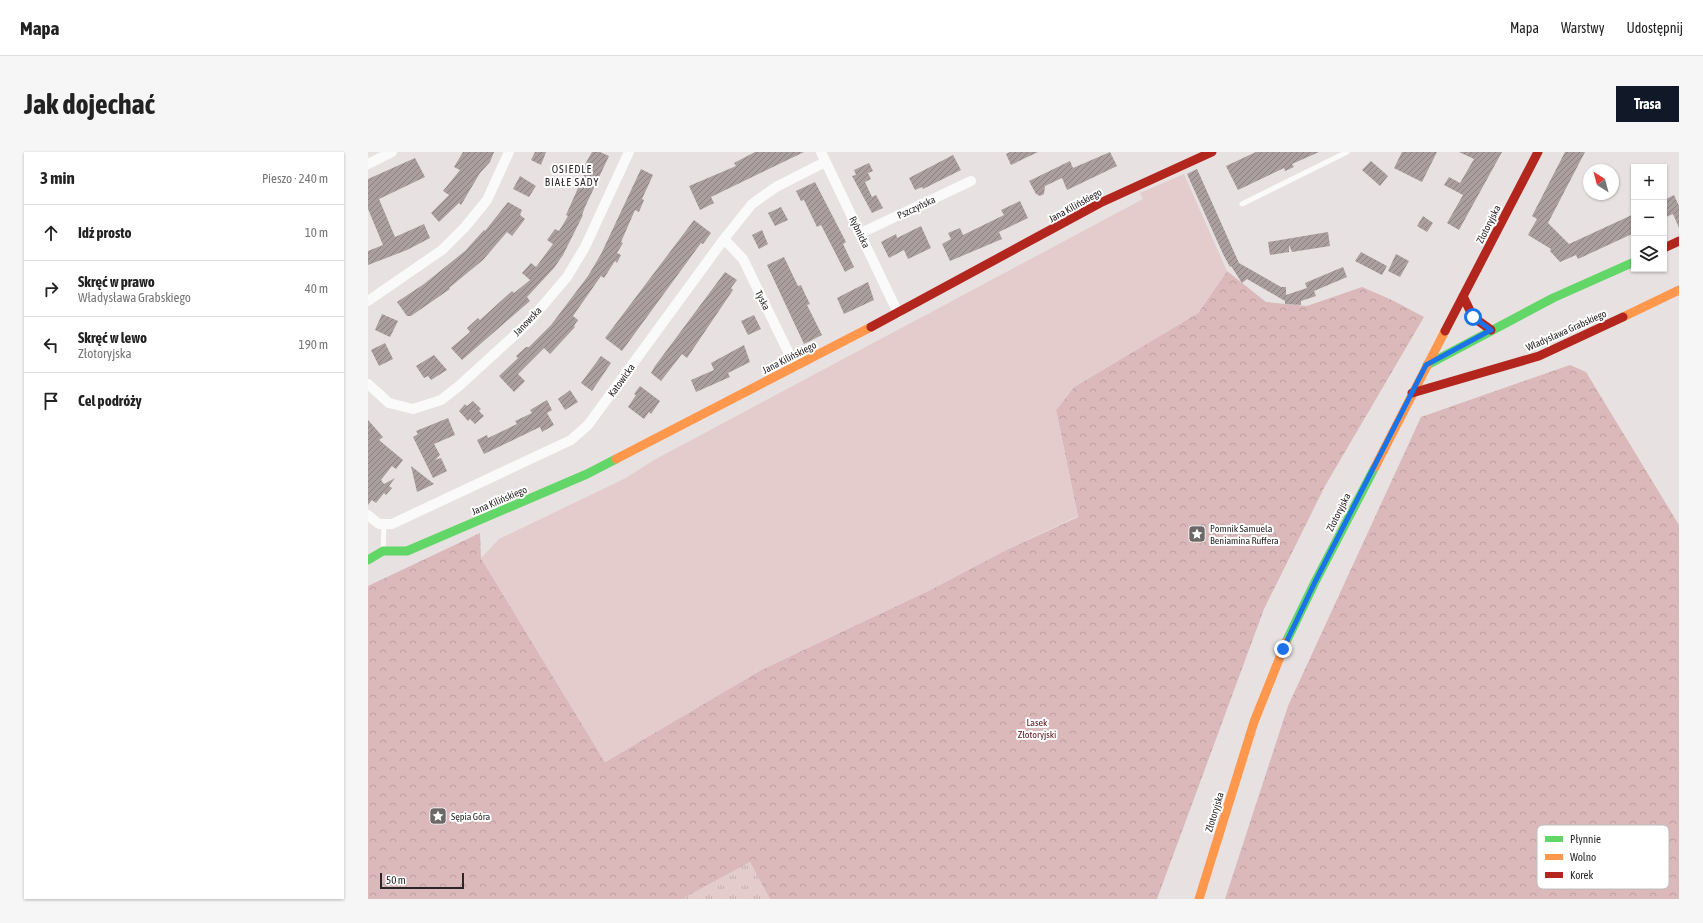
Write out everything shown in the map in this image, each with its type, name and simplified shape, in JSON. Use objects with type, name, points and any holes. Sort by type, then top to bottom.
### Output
[{"type":"street","points":[[368,164],[392,152]]},
{"type":"street","points":[[368,301],[442,250],[465,227],[487,200],[509,152]]},
{"type":"street","name":"Janowska","points":[[368,384],[389,403],[413,409],[441,400],[458,386],[526,324],[567,277],[584,247],[629,152]]},
{"type":"street","name":"Jana Kilińskiego","points":[[383,551],[407,551],[587,474],[898,313],[1100,203],[1212,152]]},
{"type":"street","name":"Złotoryjska","points":[[1199,899],[1254,722],[1283,649],[1315,582],[1426,365],[1538,152]]},
{"type":"street","name":"Rybnicka","points":[[823,157],[861,233],[898,313]]},
{"type":"street","name":"Katowicka","points":[[384,524],[392,524],[571,440],[588,425],[724,239],[752,204],[823,157]]},
{"type":"street","name":"Pszczyńska","points":[[861,233],[971,181]]},
{"type":"street","name":"Tyska","points":[[724,239],[743,260],[795,366]]},
{"type":"street","points":[[1667,247],[1679,241]]},
{"type":"street","points":[[1426,365],[1553,298],[1631,263]]},
{"type":"street","name":"Władysława Grabskiego","points":[[1412,393],[1540,356],[1679,290]]},
{"type":"street","points":[[1463,296],[1473,317],[1491,330]]},
{"type":"street","points":[[368,515],[379,524],[384,524]]},
{"type":"street","points":[[368,560],[383,551]]},
{"type":"lane","points":[[1242,204],[1347,152]]},
{"type":"lane","points":[[383,551],[384,524]]},
{"type":"green space","points":[[1184,174],[1227,271],[1198,313],[1074,387],[1056,410],[1078,516],[1006,550],[930,590],[761,670],[605,762],[481,558],[499,539],[626,478],[654,460],[1143,199],[1140,193]]},
{"type":"green space","name":"Lasek Złotoryjski","points":[[1227,271],[1266,302],[1307,306],[1362,287],[1392,300],[1424,317],[1325,486],[1264,609],[1157,899],[770,899],[750,862],[682,899],[368,899],[368,586],[480,533],[481,558],[605,762],[761,670],[930,590],[1006,550],[1078,517],[1056,410],[1074,387],[1198,313]]},
{"type":"green space","points":[[1570,365],[1586,372],[1679,525],[1679,899],[1225,899],[1288,706],[1421,417]]},
{"type":"green space","points":[[750,862],[770,899],[682,899]]},
{"type":"building","points":[[463,152],[494,152],[490,162],[480,173],[461,205],[459,203],[439,222],[431,213],[449,195],[443,191],[460,170],[454,167]]},
{"type":"building","points":[[535,152],[546,152],[541,165],[531,160]]},
{"type":"building","points":[[592,152],[600,152],[609,156],[585,207],[583,215],[563,255],[554,268],[527,297],[530,301],[462,360],[451,348],[470,332],[467,328],[478,318],[480,320],[512,291],[514,293],[530,280],[522,273],[531,263],[536,267],[553,244],[547,240],[555,229],[559,231],[568,216],[566,215],[586,170],[583,168]]},
{"type":"building","points":[[755,152],[804,152],[711,197],[714,203],[700,210],[689,186],[736,166],[734,163]]},
{"type":"building","points":[[1010,152],[1038,152],[1011,165],[1006,154]]},
{"type":"building","points":[[1110,152],[1117,166],[1067,190],[1062,178],[1045,186],[1044,194],[1040,196],[1036,194],[1029,181],[1070,161],[1073,168]]},
{"type":"building","points":[[1256,152],[1319,152],[1292,164],[1294,167],[1285,171],[1284,168],[1238,190],[1226,166]]},
{"type":"building","points":[[1402,152],[1437,152],[1422,182],[1394,168]]},
{"type":"building","points":[[1459,152],[1502,152],[1459,230],[1447,223],[1463,195],[1444,185],[1449,177],[1460,183],[1474,159]]},
{"type":"building","points":[[1565,152],[1585,152],[1548,223],[1569,244],[1631,215],[1631,234],[1578,259],[1576,255],[1560,262],[1550,251],[1551,249],[1528,235],[1537,219],[1532,216]]},
{"type":"building","points":[[953,155],[961,170],[923,189],[922,187],[915,190],[909,178]]},
{"type":"building","points":[[415,158],[425,177],[379,199],[395,237],[424,224],[430,238],[407,250],[368,265],[368,251],[383,245],[368,209],[368,179]]},
{"type":"building","points":[[1371,161],[1388,176],[1380,186],[1362,170]]},
{"type":"building","points":[[869,163],[873,171],[868,173],[871,179],[865,182],[872,197],[876,195],[883,208],[872,213],[852,176],[856,175],[854,170]]},
{"type":"building","points":[[641,169],[653,175],[642,199],[644,200],[639,212],[635,210],[621,242],[623,243],[617,253],[621,255],[617,263],[615,261],[604,278],[601,276],[573,316],[578,320],[574,326],[575,327],[550,354],[544,348],[518,374],[525,381],[514,392],[499,376],[518,358],[516,356],[526,347],[529,347],[551,325],[588,276],[601,254]]},
{"type":"building","points":[[1197,169],[1239,263],[1281,287],[1286,287],[1286,295],[1307,288],[1305,283],[1343,267],[1347,277],[1314,291],[1316,296],[1301,301],[1301,305],[1285,304],[1285,301],[1247,279],[1242,283],[1231,266],[1230,267],[1223,254],[1187,174]]},
{"type":"building","points":[[520,176],[536,186],[529,197],[513,189]]},
{"type":"building","points":[[815,182],[846,242],[843,244],[854,267],[845,272],[821,225],[817,227],[804,200],[801,201],[796,191]]},
{"type":"building","points":[[1674,195],[1679,206],[1679,228],[1673,214],[1667,217],[1667,198]]},
{"type":"building","points":[[1020,201],[1028,218],[999,232],[1002,239],[950,261],[942,244],[951,239],[948,233],[960,228],[963,235],[1004,215],[1001,210]]},
{"type":"building","points":[[508,202],[522,210],[520,215],[525,219],[512,236],[507,232],[483,260],[449,288],[450,289],[411,316],[407,316],[397,302],[424,284],[465,251],[484,230],[485,231]]},
{"type":"building","points":[[781,207],[788,220],[775,226],[768,213]]},
{"type":"building","points":[[1423,216],[1433,223],[1427,232],[1417,226]]},
{"type":"building","points":[[694,220],[711,233],[703,244],[701,243],[622,351],[605,338]]},
{"type":"building","points":[[921,226],[931,248],[908,259],[904,250],[889,258],[881,242],[896,234],[897,238]]},
{"type":"building","points":[[762,230],[768,244],[759,249],[752,235]]},
{"type":"building","points":[[1328,232],[1330,246],[1292,252],[1289,245],[1289,252],[1270,255],[1268,242]]},
{"type":"building","points":[[1361,252],[1387,266],[1382,275],[1355,261]]},
{"type":"building","points":[[1396,254],[1409,261],[1400,277],[1388,271]]},
{"type":"building","points":[[784,257],[798,286],[801,285],[810,304],[807,305],[822,335],[804,344],[767,265]]},
{"type":"building","points":[[725,272],[737,280],[731,288],[733,290],[687,358],[682,354],[661,381],[651,373],[655,366]]},
{"type":"building","points":[[868,282],[874,300],[844,314],[837,298]]},
{"type":"building","points":[[382,314],[398,321],[390,337],[375,330]]},
{"type":"building","points":[[754,315],[761,329],[748,335],[741,321]]},
{"type":"building","points":[[385,343],[393,359],[379,366],[371,350]]},
{"type":"building","points":[[744,345],[750,362],[728,373],[730,377],[696,392],[691,380],[714,370],[711,363]]},
{"type":"building","points":[[434,355],[447,370],[431,380],[428,376],[424,378],[416,366]]},
{"type":"building","points":[[601,356],[611,363],[592,391],[581,383]]},
{"type":"building","points":[[640,386],[660,401],[651,414],[649,412],[644,419],[628,407],[636,395],[634,394]]},
{"type":"building","points":[[570,390],[578,402],[565,410],[558,399]]},
{"type":"building","points":[[547,400],[552,410],[547,413],[554,425],[542,432],[540,427],[484,454],[477,440],[487,435],[488,438],[517,424],[515,421],[532,413],[530,410]]},
{"type":"building","points":[[473,401],[481,409],[479,411],[484,416],[475,424],[470,419],[468,421],[459,411],[465,404],[467,406]]},
{"type":"building","points":[[448,418],[455,435],[434,444],[440,455],[435,460],[441,458],[447,471],[433,478],[413,437],[418,434],[416,431]]},
{"type":"building","points":[[368,420],[383,437],[379,440],[403,460],[396,469],[392,466],[381,480],[384,484],[395,478],[389,486],[392,488],[386,495],[384,493],[376,503],[372,500],[368,505]]},
{"type":"building","points":[[411,466],[434,484],[417,492]]},
{"type":"traffic: fast","points":[[1427,365],[1553,298],[1631,263]]},
{"type":"traffic: fast","points":[[368,560],[383,551],[407,551],[587,474],[616,459]]},
{"type":"traffic: fast","points":[[1286,642],[1315,582],[1375,467]]},
{"type":"traffic: slow","points":[[1623,317],[1679,290]]},
{"type":"traffic: slow","points":[[616,459],[871,327]]},
{"type":"traffic: slow","points":[[1375,467],[1445,331]]},
{"type":"traffic: slow","points":[[1199,899],[1254,722],[1286,642]]},
{"type":"traffic: jam","points":[[871,327],[1100,203],[1212,152]]},
{"type":"traffic: jam","points":[[1445,331],[1538,152]]},
{"type":"traffic: jam","points":[[1667,247],[1679,241]]},
{"type":"traffic: jam","points":[[1463,296],[1473,317],[1491,330]]},
{"type":"traffic: jam","points":[[1412,393],[1539,356],[1623,317]]},
{"type":"place","name":"Pomnik Samuela Beniamina Ruffera","points":[[1197,534]]},
{"type":"place","name":"Sępia Góra","points":[[438,816]]},
{"type":"district","name":"OSIEDLE BIAŁE SADY","points":[[572,175]]},
{"type":"route","points":[[1283,649],[1315,582],[1426,365],[1491,330],[1473,317]]}]
